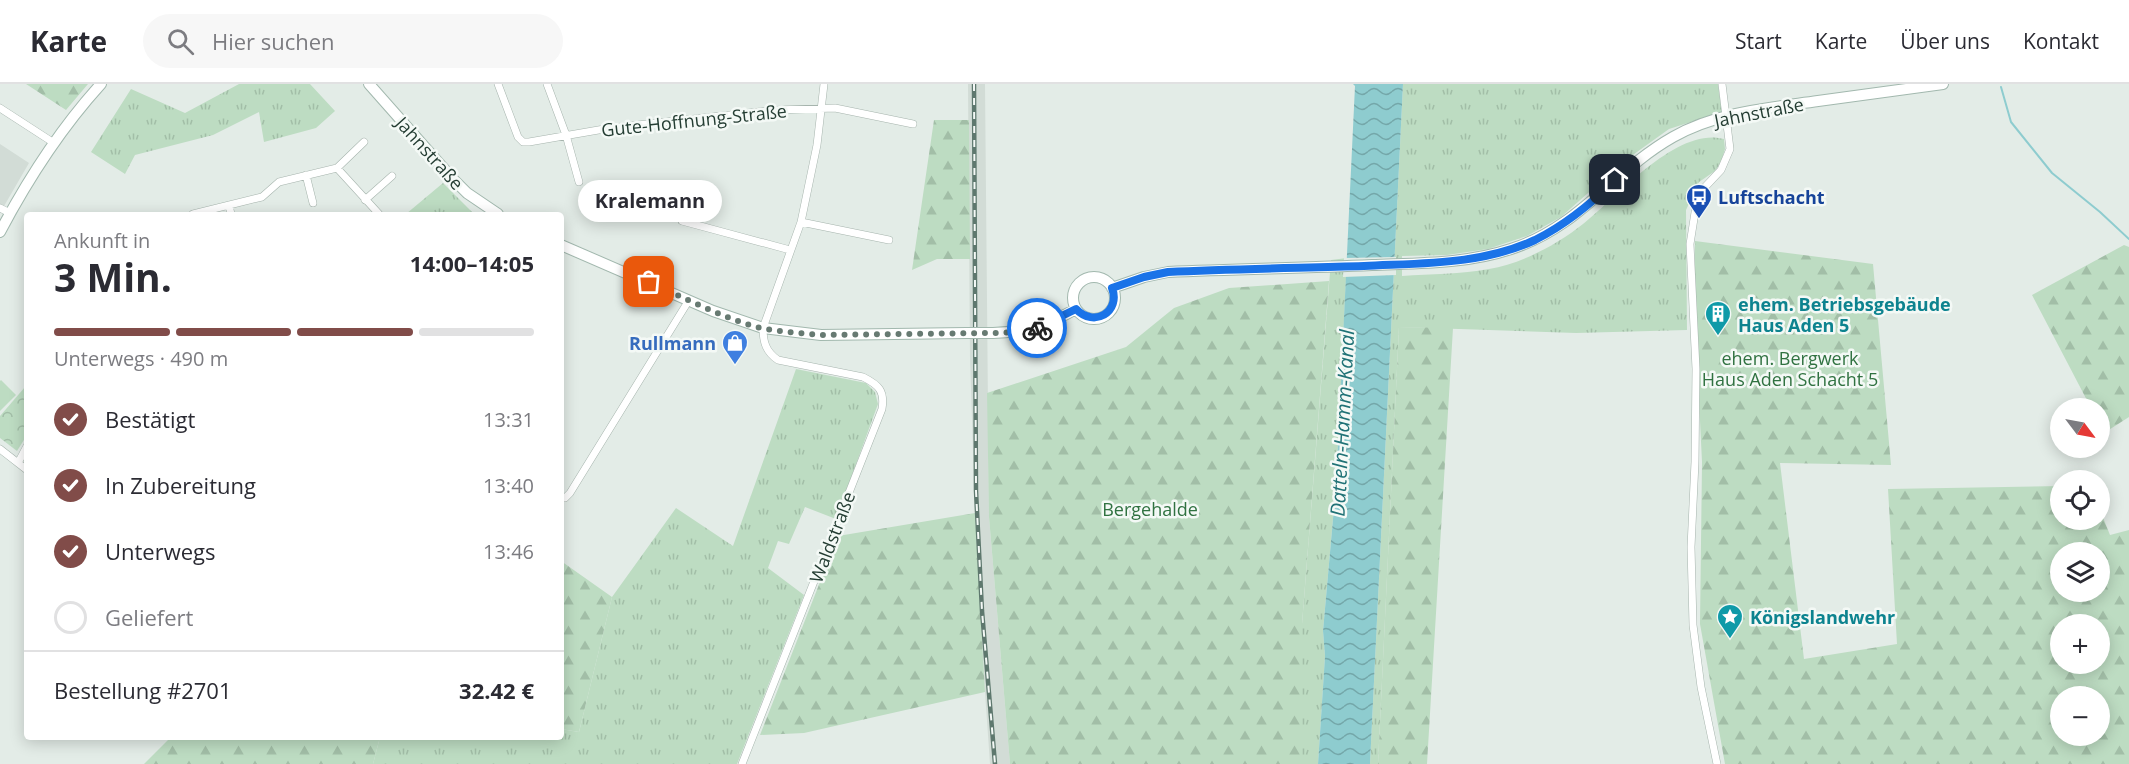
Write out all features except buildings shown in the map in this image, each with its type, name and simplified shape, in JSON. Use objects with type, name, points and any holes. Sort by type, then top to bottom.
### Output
[{"type":"main road","points":[[0,232],[5,210],[54,143],[102,84]]},
{"type":"main road","name":"Jahnstraße","points":[[369,84],[453,179],[491,212]]},
{"type":"main road","name":"Jahnstraße","points":[[1112,288],[1168,272],[1404,264],[1460,261],[1491,255],[1533,240],[1570,219],[1658,146],[1692,128],[1727,116],[1779,106],[1943,84]]},
{"type":"main road","points":[[564,246],[742,322],[763,328],[821,335],[1016,332],[1037,328],[1076,309]]},
{"type":"main road","points":[[1085,278],[1103,279],[1112,288],[1114,294],[1112,307],[1102,316],[1085,317],[1076,309],[1074,292],[1076,286],[1085,278]]},
{"type":"street","name":"Gute-Hoffnung-Straße","points":[[498,84],[518,138],[523,142],[734,113],[822,108],[835,108],[913,124]]},
{"type":"street","points":[[547,84],[566,135],[579,182]]},
{"type":"street","points":[[763,328],[801,222],[822,108],[824,84]]},
{"type":"street","points":[[1717,764],[1701,687],[1693,625],[1691,547],[1696,369],[1690,244],[1696,206],[1706,188],[1721,170],[1730,149],[1722,84]]},
{"type":"street","points":[[0,108],[54,143]]},
{"type":"street","points":[[201,212],[262,197],[279,182],[337,168],[364,142]]},
{"type":"street","points":[[337,168],[377,212]]},
{"type":"street","points":[[306,175],[313,203]]},
{"type":"street","points":[[365,200],[393,176]]},
{"type":"street","points":[[229,205],[231,212]]},
{"type":"street","points":[[682,221],[790,250]]},
{"type":"street","points":[[801,222],[889,240]]},
{"type":"street","points":[[564,498],[570,494],[689,300]]},
{"type":"street","name":"Waldstraße","points":[[742,764],[878,420],[884,398],[882,391],[874,382],[863,377],[778,360],[769,353],[763,338],[763,328]]},
{"type":"street","points":[[0,449],[24,468]]},
{"type":"street","points":[[18,463],[24,452]]},
{"type":"shaded area","points":[[968,84],[985,84],[989,517],[1010,764],[990,764],[985,692],[975,513],[970,358]]},
{"type":"shaded area","points":[[0,144],[29,163],[0,213]]},
{"type":"green space","points":[[26,84],[88,84],[66,110]]},
{"type":"green space","points":[[239,84],[310,84],[335,111],[316,128],[264,142],[259,112],[213,135],[135,155],[125,174],[91,152],[131,89],[185,113]]},
{"type":"green space","points":[[1403,84],[1718,84],[1722,112],[1669,129],[1623,162],[1561,217],[1527,236],[1488,249],[1447,255],[1402,256],[1402,276],[1478,271],[1514,263],[1551,246],[1583,224],[1649,166],[1668,153],[1687,143],[1706,138],[1724,139],[1725,149],[1715,171],[1699,182],[1686,210],[1687,330],[1576,333],[1399,327],[1378,764],[1370,764]]},
{"type":"green space","points":[[934,120],[969,120],[970,259],[937,259],[912,270]]},
{"type":"green space","points":[[443,183],[472,212],[408,212]]},
{"type":"green space","name":"ehem. Bergwerk Haus Aden Schacht 5","points":[[1695,241],[1873,264],[1891,465],[1780,463],[1804,659],[1897,644],[1888,489],[2050,486],[2050,530],[2108,530],[2110,535],[2129,530],[2129,764],[1725,764],[1700,624],[1702,462],[1694,297]]},
{"type":"green space","points":[[2124,245],[2129,247],[2129,417],[2110,429],[2110,398],[2086,398],[2032,295]]},
{"type":"green space","points":[[1347,258],[1336,485],[1323,631],[1325,656],[1318,764],[1302,764],[1302,624],[1331,260]]},
{"type":"green space","name":"Bergehalde","points":[[1329,281],[1302,624],[1302,764],[1010,764],[989,517],[987,393],[1126,347],[1174,308],[1229,288]]},
{"type":"green space","points":[[1399,327],[1453,328],[1427,764],[1378,764]]},
{"type":"green space","points":[[796,369],[866,383],[875,392],[878,404],[836,519],[805,507],[789,544],[778,541],[768,568],[804,595],[737,764],[373,764],[379,740],[564,740],[564,730],[579,732],[612,597],[676,508],[733,546]]},
{"type":"green space","points":[[0,381],[16,395],[0,411]]},
{"type":"green space","points":[[24,388],[24,440],[17,451],[0,438],[0,416]]},
{"type":"green space","points":[[975,513],[985,692],[804,733],[760,735],[838,536]]},
{"type":"green space","points":[[564,563],[612,597],[579,732],[564,730]]},
{"type":"green space","points":[[168,740],[379,740],[373,764],[144,764]]},
{"type":"water","name":"Datteln-Hamm-Kanal","points":[[1353,84],[1403,84],[1370,764],[1318,764],[1325,656],[1323,631],[1336,485],[1355,86]]},
{"type":"pier","points":[[1396,257],[1396,275],[1343,277],[1344,258]]},
{"type":"waterway","points":[[2001,87],[2011,122],[2052,173],[2129,239]]},
{"type":"railway","points":[[974,84],[976,491],[982,611],[995,764]]},
{"type":"way so far","points":[[649,282],[742,322],[793,333],[821,335],[993,333],[1037,328]]},
{"type":"place","name":"Luftschacht","points":[[1699,220]]},
{"type":"place","name":"Kralemann","points":[[649,282]]},
{"type":"place","name":"ehem. Betriebsgebäude Haus Aden 5","points":[[1718,337]]},
{"type":"place","name":"Rullmann","points":[[735,366]]},
{"type":"place","name":"Königslandwehr","points":[[1730,640]]},
{"type":"route","points":[[1037,328],[1058,320],[1076,309],[1085,317],[1102,316],[1112,307],[1114,301],[1112,288],[1168,272],[1404,264],[1460,261],[1491,255],[1553,231],[1587,206],[1615,180]]}]
